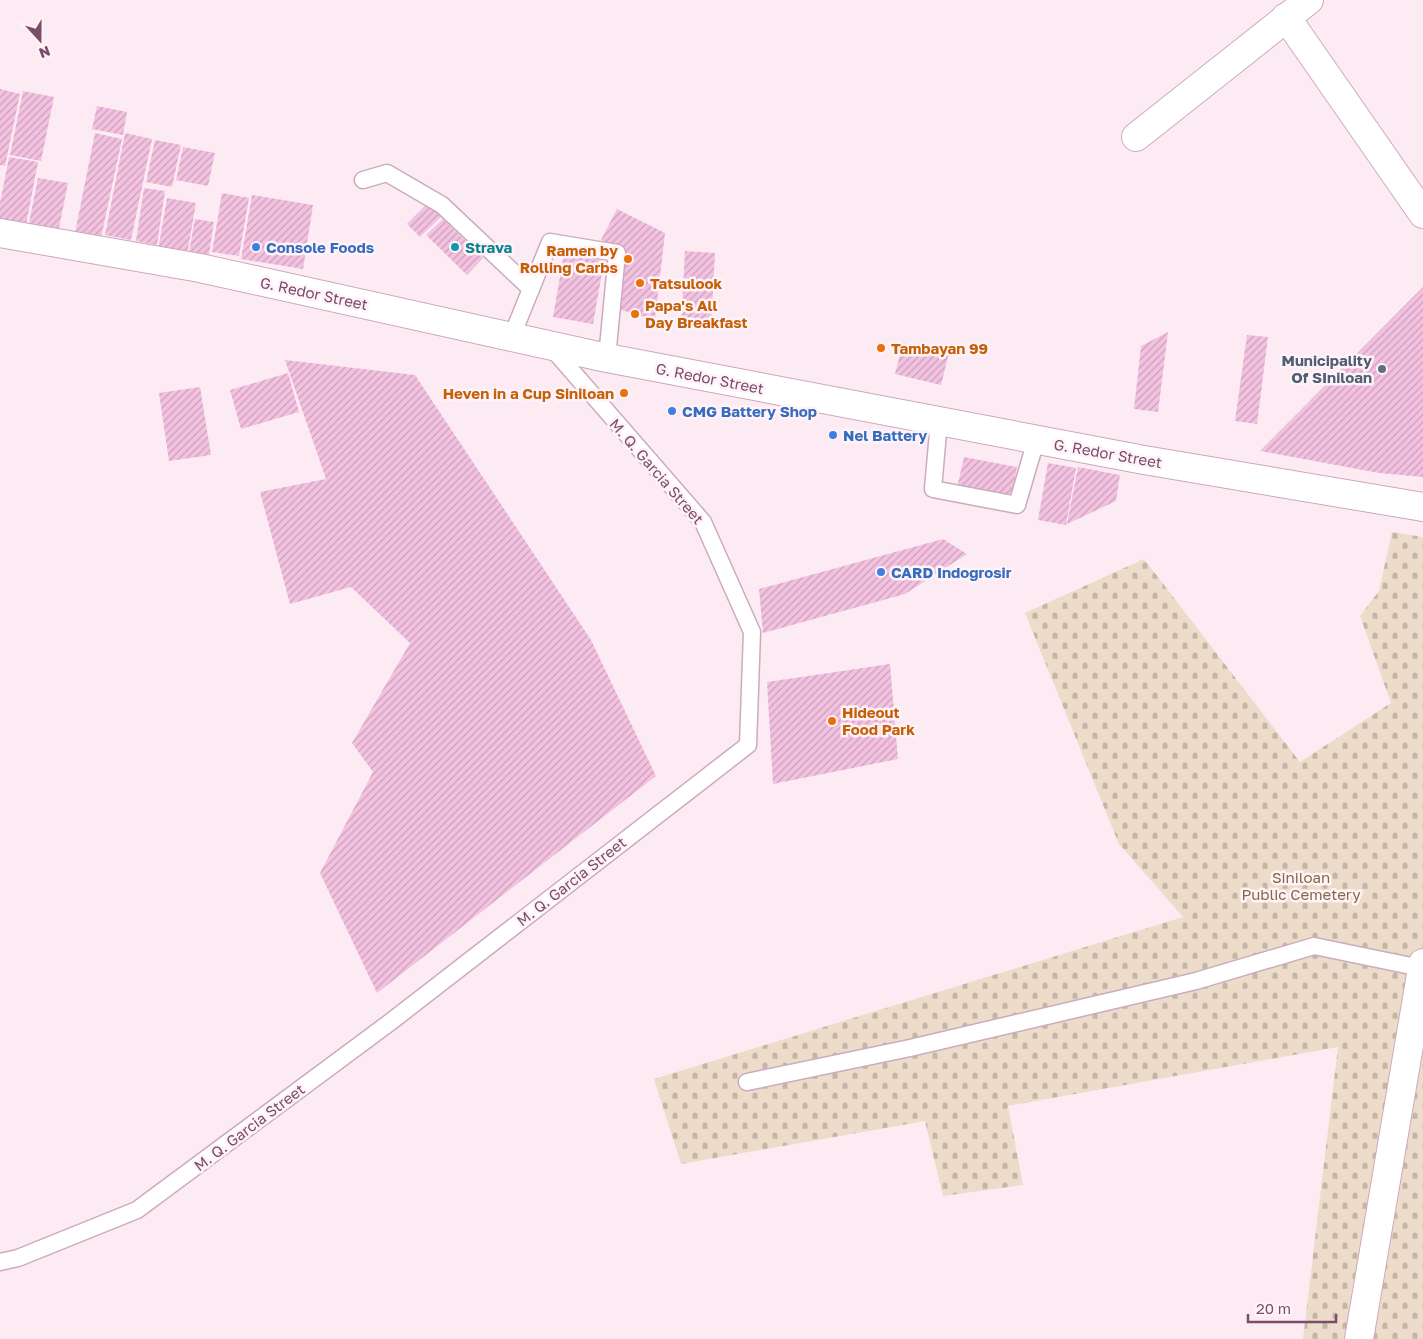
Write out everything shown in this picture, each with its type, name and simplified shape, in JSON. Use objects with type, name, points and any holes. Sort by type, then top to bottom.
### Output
[{"type":"main road","points":[[1136,137],[1309,0]]},
{"type":"main road","points":[[1286,17],[1423,214]]},
{"type":"main road","name":"G. Redor Street","points":[[0,233],[200,268],[607,358],[1036,440],[1423,507]]},
{"type":"main road","points":[[1360,1339],[1422,965]]},
{"type":"lane","points":[[363,180],[387,173],[442,205],[531,289]]},
{"type":"lane","points":[[512,336],[550,242],[617,253],[607,358]]},
{"type":"lane","name":"M. Q. Garcia Street","points":[[0,1262],[18,1258],[137,1210],[393,1020],[748,745],[752,632],[703,522],[549,344]]},
{"type":"lane","points":[[939,421],[934,489],[1017,505],[1036,440]]},
{"type":"lane","points":[[746,1082],[910,1048],[1196,981],[1314,946],[1422,965]]},
{"type":"green space","name":"Siniloan Public Cemetery","points":[[1392,532],[1423,537],[1423,1339],[1303,1339],[1338,1047],[1008,1106],[1023,1185],[943,1196],[925,1121],[681,1164],[654,1079],[1183,917],[1119,844],[1025,613],[1144,559],[1300,762],[1391,703],[1360,616],[1379,591]]},
{"type":"building","points":[[0,89],[20,94],[5,166],[0,165]]},
{"type":"building","points":[[23,91],[54,97],[41,161],[10,155]]},
{"type":"building","points":[[97,106],[127,112],[123,135],[92,129]]},
{"type":"building","points":[[95,133],[122,139],[101,238],[75,233]]},
{"type":"building","points":[[125,133],[152,139],[131,240],[105,235]]},
{"type":"building","points":[[155,140],[181,145],[172,187],[146,182]]},
{"type":"building","points":[[183,147],[215,153],[208,186],[176,180]]},
{"type":"building","points":[[9,157],[38,162],[26,225],[0,220],[0,203]]},
{"type":"building","points":[[38,178],[68,183],[58,233],[28,228]]},
{"type":"building","points":[[144,188],[165,191],[157,245],[136,241]]},
{"type":"building","points":[[222,193],[249,198],[239,256],[212,252]]},
{"type":"building","points":[[252,195],[313,205],[303,269],[241,259]]},
{"type":"building","points":[[167,198],[196,203],[187,255],[158,250]]},
{"type":"building","points":[[429,202],[443,215],[420,237],[407,224]]},
{"type":"building","name":"Tatsulook","points":[[617,209],[665,233],[655,320],[618,309],[624,257],[601,240]]},
{"type":"building","points":[[195,219],[214,222],[209,255],[189,252]]},
{"type":"building","name":"Strava","points":[[443,219],[483,258],[467,275],[426,235]]},
{"type":"building","points":[[685,251],[715,253],[711,327],[681,326]]},
{"type":"building","points":[[564,254],[604,261],[593,324],[553,317]]},
{"type":"building","name":"Municipality Of SIniloan","points":[[1423,287],[1423,477],[1379,473],[1260,451]]},
{"type":"building","points":[[1168,332],[1158,412],[1134,409],[1141,346]]},
{"type":"building","points":[[1247,335],[1268,337],[1257,424],[1235,421]]},
{"type":"building","points":[[903,343],[949,353],[941,385],[895,374]]},
{"type":"building","points":[[285,360],[415,375],[591,640],[656,776],[377,993],[320,873],[373,772],[352,743],[410,643],[351,587],[290,604],[260,492],[326,479]]},
{"type":"building","points":[[288,373],[299,412],[241,429],[230,390]]},
{"type":"building","points":[[200,387],[211,455],[169,461],[159,393]]},
{"type":"building","points":[[964,457],[1017,467],[1011,499],[957,488]]},
{"type":"building","points":[[1048,463],[1076,468],[1066,525],[1038,520]]},
{"type":"building","points":[[1078,467],[1120,475],[1116,501],[1067,524]]},
{"type":"building","name":"CARD Indogrosir","points":[[943,539],[967,554],[905,594],[763,633],[759,589]]},
{"type":"building","name":"Hideout Food Park","points":[[890,664],[898,759],[773,784],[767,682]]},
{"type":"place","name":"Console Foods","points":[[256,247]]},
{"type":"place","name":"Strava","points":[[455,247]]},
{"type":"place","name":"Ramen by Rolling Carbs","points":[[628,259]]},
{"type":"place","name":"Tatsulook","points":[[640,283]]},
{"type":"place","name":"Papa's All Day Breakfast","points":[[635,314]]},
{"type":"place","name":"Tambayan 99","points":[[881,348]]},
{"type":"place","name":"Municipality Of SIniloan","points":[[1382,369]]},
{"type":"place","name":"Heven in a Cup Siniloan","points":[[624,393]]},
{"type":"place","name":"CMG Battery Shop","points":[[672,411]]},
{"type":"place","name":"Nel Battery","points":[[833,435]]},
{"type":"place","name":"CARD Indogrosir","points":[[881,572]]},
{"type":"place","name":"Hideout Food Park","points":[[832,721]]}]
